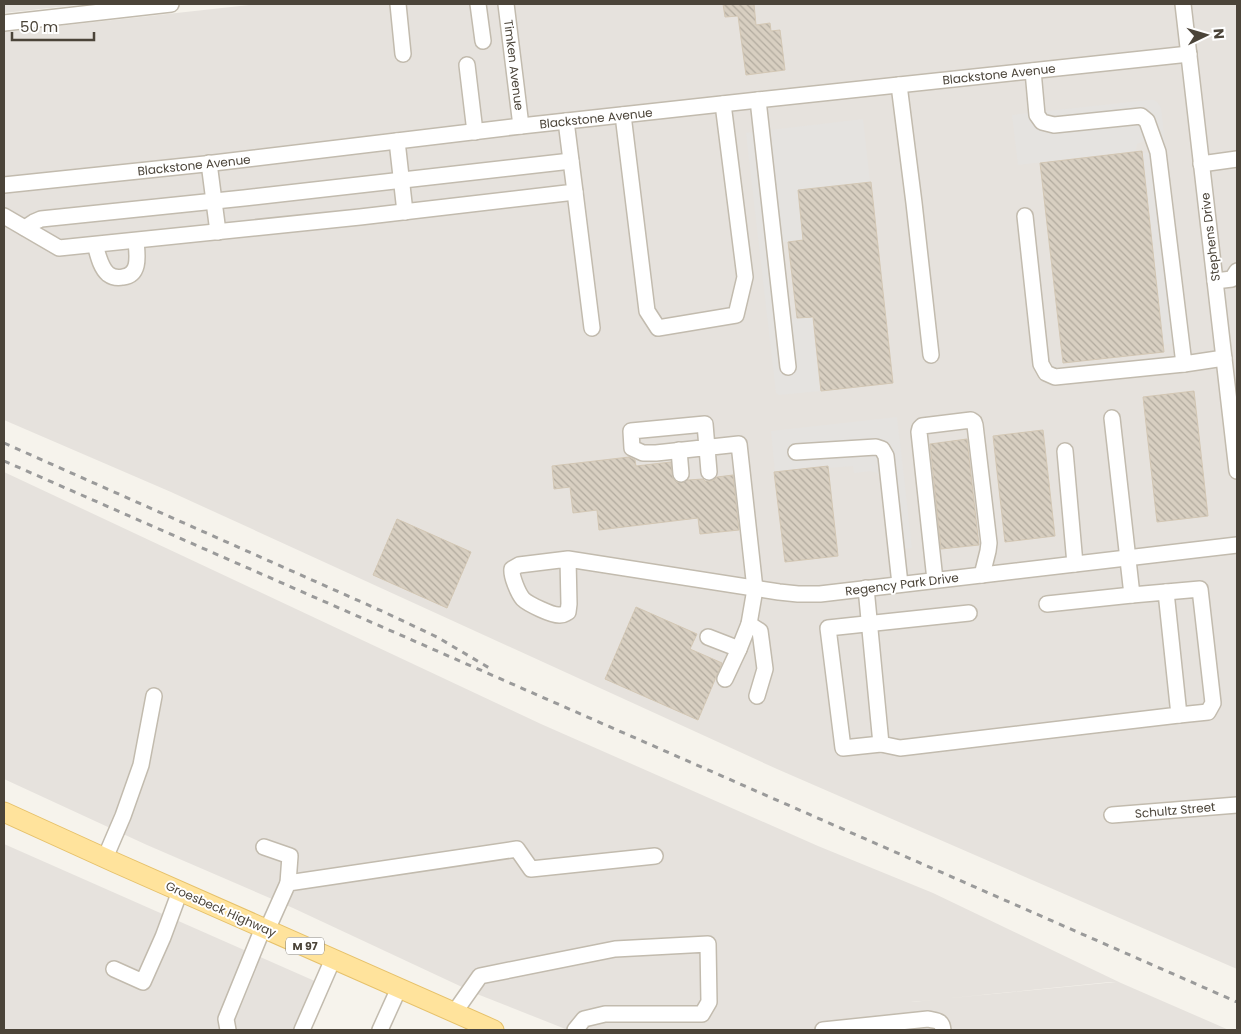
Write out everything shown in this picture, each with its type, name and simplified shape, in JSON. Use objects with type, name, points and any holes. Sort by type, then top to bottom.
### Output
[{"type":"main road","name":"Groesbeck Highway","points":[[4,812],[494,1030]]},
{"type":"street","points":[[4,23],[171,4]]},
{"type":"street","points":[[398,4],[403,54]]},
{"type":"street","points":[[478,4],[483,41]]},
{"type":"street","name":"Timken Avenue","points":[[506,4],[522,126]]},
{"type":"street","name":"Stephens Drive","points":[[1183,4],[1224,358],[1233,402],[1237,471]]},
{"type":"street","name":"Blackstone Avenue","points":[[4,185],[522,126],[1189,54]]},
{"type":"street","points":[[467,65],[475,132]]},
{"type":"street","points":[[1033,71],[1037,115],[1042,122],[1054,125],[1141,116],[1147,121],[1158,152],[1184,364]]},
{"type":"street","points":[[899,85],[931,354]]},
{"type":"street","points":[[758,100],[788,367]]},
{"type":"street","points":[[623,115],[647,311],[658,328],[736,314],[745,277],[723,104]]},
{"type":"street","points":[[566,122],[592,328]]},
{"type":"street","points":[[397,141],[405,212]]},
{"type":"street","points":[[1202,164],[1237,159]]},
{"type":"street","points":[[25,228],[41,219],[571,161]]},
{"type":"street","points":[[209,163],[218,232]]},
{"type":"street","points":[[4,216],[59,248],[405,212],[575,192]]},
{"type":"street","points":[[1025,216],[1041,364],[1046,373],[1054,377],[1184,364],[1224,358]]},
{"type":"street","points":[[95,245],[101,264],[108,274],[122,278],[133,272],[136,266],[136,241]]},
{"type":"street","points":[[1215,281],[1236,278]]},
{"type":"street","points":[[1112,418],[1132,595]]},
{"type":"street","points":[[935,580],[919,432],[922,426],[971,420],[976,425],[988,533],[988,551],[982,574]]},
{"type":"street","points":[[710,472],[707,448],[705,424],[631,431],[632,448],[643,453],[707,448],[739,444],[755,589],[749,624],[726,679]]},
{"type":"street","points":[[796,452],[876,447],[882,449],[886,456],[900,584]]},
{"type":"street","points":[[679,450],[681,474]]},
{"type":"street","points":[[1065,451],[1076,564]]},
{"type":"street","name":"Regency Park Drive","points":[[568,559],[568,612],[563,615],[557,615],[524,600],[511,574],[512,569],[519,565],[568,559],[755,589],[798,594],[820,594],[1237,545]]},
{"type":"street","points":[[866,588],[881,744]]},
{"type":"street","points":[[969,613],[828,628],[842,748],[881,744],[900,748],[1208,712],[1213,703],[1200,589],[1047,604]]},
{"type":"street","points":[[1166,592],[1179,715]]},
{"type":"street","points":[[749,624],[760,631],[765,669],[757,696]]},
{"type":"street","points":[[708,637],[739,650]]},
{"type":"street","points":[[105,858],[123,816],[141,765],[154,696]]},
{"type":"street","name":"Schultz Street","points":[[1112,815],[1237,805]]},
{"type":"street","points":[[228,1030],[226,1019],[265,929],[288,883],[290,856],[264,848]]},
{"type":"street","points":[[288,883],[517,849],[530,869],[655,856]]},
{"type":"street","points":[[114,969],[142,982],[180,891]]},
{"type":"street","points":[[454,1013],[480,976],[615,950],[708,944],[709,1002],[702,1014],[605,1014],[584,1019],[575,1030]]},
{"type":"street","points":[[302,1030],[333,959]]},
{"type":"street","points":[[380,1030],[398,988]]},
{"type":"street","points":[[823,1030],[928,1019],[941,1022],[944,1030]]},
{"type":"shaded area","points":[[4,4],[87,4],[4,13]]},
{"type":"shaded area","points":[[258,4],[1237,4],[1237,969],[777,769],[171,492],[4,420],[4,32]]},
{"type":"shaded area","points":[[1154,100],[1161,108],[1187,342],[1163,345],[1142,153],[1151,152],[1150,142],[1144,141],[1137,144],[1136,151],[1018,165],[1012,115]]},
{"type":"shaded area","points":[[863,119],[870,182],[798,190],[803,240],[783,242],[781,245],[789,315],[792,316],[792,319],[812,317],[820,391],[779,395],[776,393],[746,133]]},
{"type":"shaded area","points":[[897,417],[912,548],[891,550],[881,477],[877,473],[870,471],[854,473],[853,466],[828,468],[827,466],[775,472],[771,431]]},
{"type":"shaded area","points":[[4,472],[541,724],[818,846],[933,893],[1121,983],[1229,1030],[568,1030],[477,994],[293,908],[147,845],[4,779]],"holes":[[[1110,982],[1116,982],[940,999]]]},
{"type":"shaded area","points":[[4,844],[326,986],[307,1030],[4,1030]]},
{"type":"building","points":[[723,4],[754,4],[756,25],[770,23],[771,31],[780,30],[785,70],[746,75],[738,16],[725,17]]},
{"type":"building","points":[[1142,151],[1164,352],[1063,363],[1040,163]]},
{"type":"building","points":[[871,182],[893,383],[821,391],[813,317],[797,318],[788,242],[803,240],[798,190]]},
{"type":"building","points":[[1194,391],[1208,516],[1157,522],[1143,397]]},
{"type":"building","points":[[1043,430],[1055,536],[1005,542],[993,436]]},
{"type":"building","points":[[967,439],[979,545],[941,549],[930,444]]},
{"type":"building","points":[[629,457],[635,460],[636,466],[671,462],[673,479],[681,483],[688,480],[703,479],[710,481],[717,477],[733,475],[739,530],[700,534],[698,518],[599,530],[597,510],[573,513],[570,487],[554,489],[552,466]]},
{"type":"building","points":[[828,466],[838,556],[785,562],[774,472]]},
{"type":"building","points":[[397,519],[471,552],[447,608],[373,575]]},
{"type":"building","points":[[636,607],[697,634],[690,649],[722,663],[698,720],[605,679]]},
{"type":"railway","points":[[4,443],[384,612],[437,637],[491,669]]},
{"type":"railway","points":[[4,461],[1237,1002]]}]
